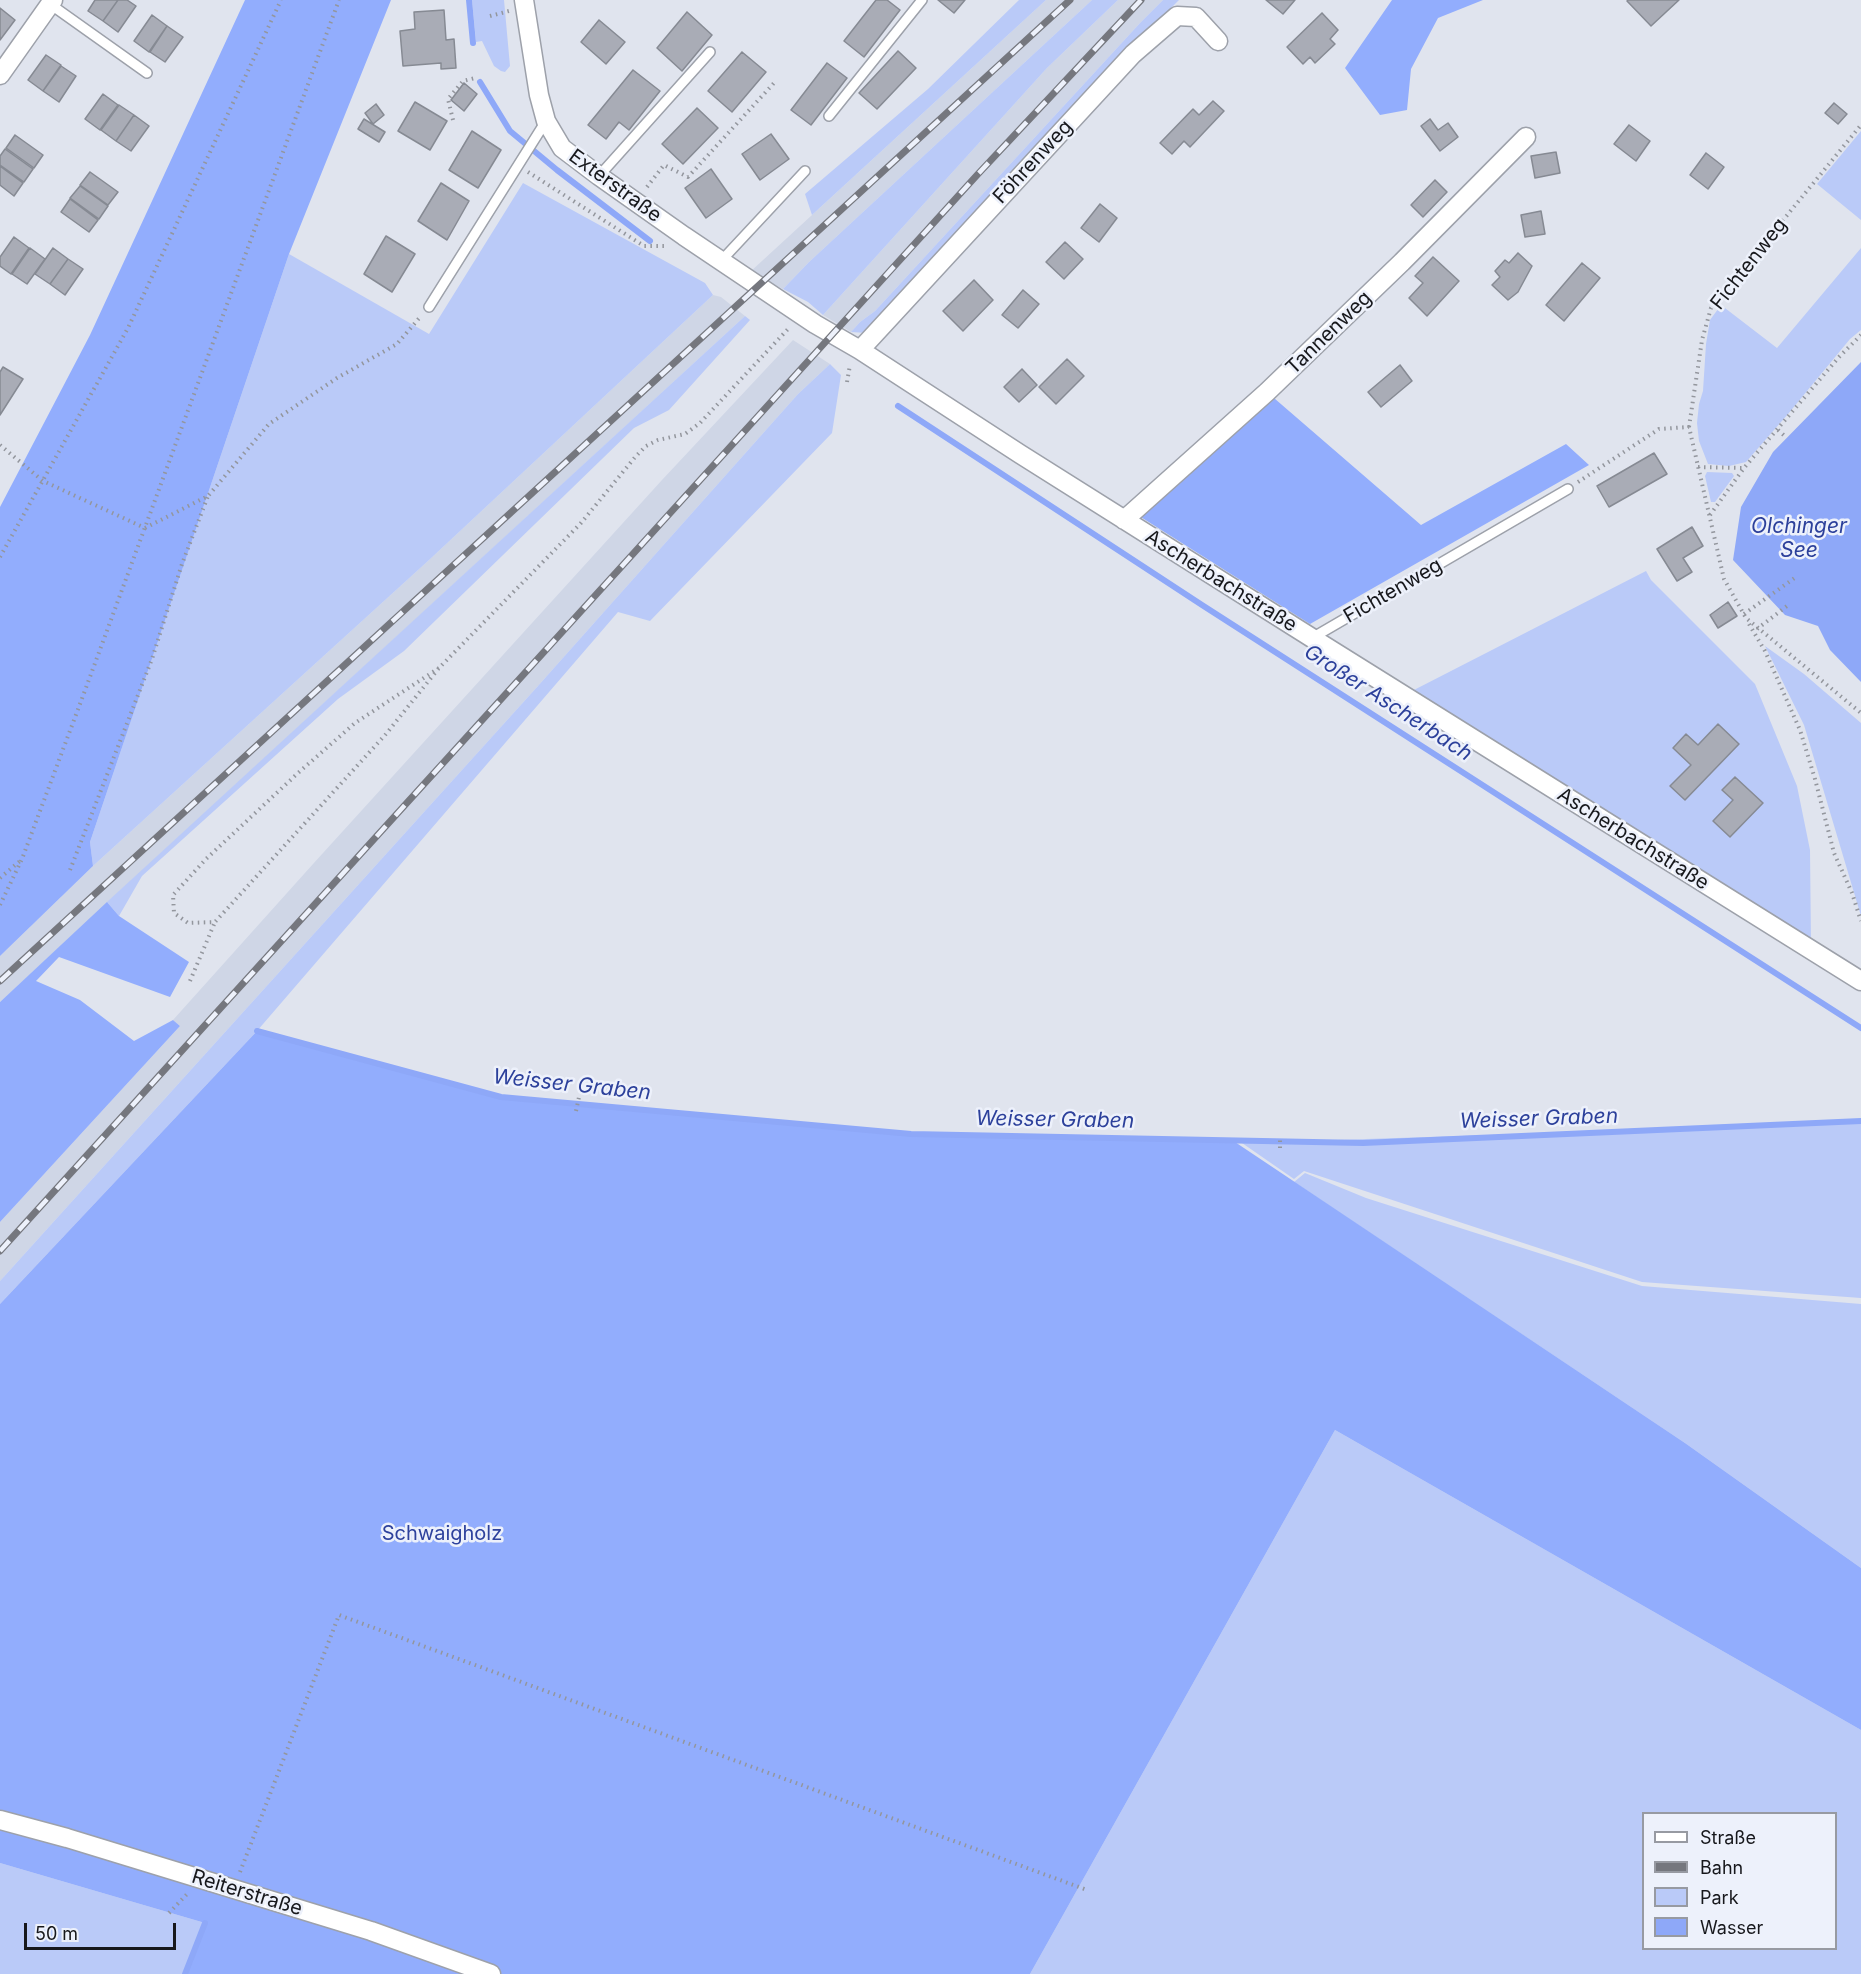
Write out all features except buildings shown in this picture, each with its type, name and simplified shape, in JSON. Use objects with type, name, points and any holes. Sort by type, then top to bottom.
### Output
[{"type":"street","name":"Exterstraße","points":[[524,0],[539,95],[546,121],[562,147],[635,202],[729,266]]},
{"type":"street","points":[[0,75],[52,2]]},
{"type":"street","name":"Föhrenweg","points":[[860,350],[1133,54],[1177,16],[1196,17],[1218,41]]},
{"type":"street","name":"Tannenweg","points":[[1124,520],[1275,384],[1402,262],[1526,137]]},
{"type":"street","name":"Ascherbachstraße","points":[[729,266],[801,315],[860,350],[1124,520],[1861,981]]},
{"type":"street","name":"Reiterstraße","points":[[0,1820],[67,1838],[371,1931],[490,1974]]},
{"type":"lane","points":[[829,116],[922,0]]},
{"type":"lane","points":[[52,2],[147,73]]},
{"type":"lane","points":[[599,176],[710,52]]},
{"type":"lane","points":[[429,307],[546,121]]},
{"type":"lane","points":[[729,266],[806,171]]},
{"type":"lane","name":"Fichtenweg","points":[[1312,638],[1568,489]]},
{"type":"path","points":[[0,558],[128,328],[281,0]]},
{"type":"path","points":[[0,905],[22,859],[339,0]]},
{"type":"path","points":[[453,120],[448,99],[464,81],[475,78]]},
{"type":"path","points":[[635,202],[664,165],[688,177],[774,83]]},
{"type":"path","name":"Fichtenweg","points":[[1689,427],[1702,340],[1711,308],[1861,125]]},
{"type":"path","points":[[518,165],[644,246]]},
{"type":"path","points":[[70,870],[152,660],[182,564],[208,496],[269,424],[337,378],[397,344],[429,307]]},
{"type":"path","points":[[190,981],[215,922],[386,734],[439,668],[581,523],[645,446],[658,440],[685,434],[700,423],[801,315]]},
{"type":"path","points":[[1710,516],[1744,468],[1839,357],[1861,335]]},
{"type":"path","points":[[847,382],[850,366]]},
{"type":"path","points":[[1568,489],[1659,429],[1689,427],[1724,579],[1765,651],[1800,730],[1834,853],[1852,893],[1861,921]]},
{"type":"path","points":[[1778,430],[1787,438]]},
{"type":"path","points":[[0,446],[43,481],[144,528]]},
{"type":"path","points":[[1698,467],[1744,468]]},
{"type":"path","points":[[144,528],[208,496]]},
{"type":"path","points":[[1745,616],[1796,577]]},
{"type":"path","points":[[1757,629],[1787,606]]},
{"type":"path","points":[[1745,616],[1757,629],[1861,714]]},
{"type":"path","points":[[215,922],[188,923],[174,912],[172,895],[206,859],[298,772],[355,723],[439,668]]},
{"type":"path","points":[[0,878],[22,859]]},
{"type":"path","points":[[576,1112],[579,1098]]},
{"type":"path","points":[[1280,1136],[1280,1148]]},
{"type":"path","points":[[233,1890],[339,1615],[1087,1890]]},
{"type":"shaded area","points":[[1046,0],[1092,0],[809,262],[783,289],[750,272]]},
{"type":"shaded area","points":[[1118,0],[1163,0],[875,311],[851,332],[823,315],[1047,68]]},
{"type":"shaded area","points":[[713,295],[721,297],[745,316],[0,1002],[0,956],[93,866],[428,561]]},
{"type":"shaded area","points":[[793,340],[830,364],[798,394],[537,687],[0,1281],[0,1222],[180,1026],[173,1020],[313,864],[662,480]]},
{"type":"green space","points":[[245,0],[391,0],[289,254],[90,842],[93,866],[0,956],[0,507],[90,335]]},
{"type":"green space","points":[[472,0],[504,0],[510,66],[505,72],[494,66],[482,41],[476,42]]},
{"type":"green space","points":[[1019,0],[1046,0],[812,215],[805,194],[928,89]]},
{"type":"green space","points":[[1092,0],[1118,0],[1047,68],[823,315],[808,302],[783,289],[809,262]]},
{"type":"green space","points":[[1163,0],[1179,0],[867,333],[851,332],[875,311]]},
{"type":"green space","points":[[1392,0],[1483,0],[1438,18],[1411,69],[1407,110],[1380,115],[1345,68]]},
{"type":"green space","points":[[1861,131],[1861,220],[1817,184]]},
{"type":"green space","points":[[523,183],[705,283],[713,295],[428,561],[93,866],[90,842],[289,254],[429,334]]},
{"type":"green space","points":[[1861,248],[1861,330],[1850,339],[1746,462],[1729,466],[1708,464],[1699,441],[1697,423],[1703,391],[1710,320],[1721,305],[1777,348]]},
{"type":"green space","points":[[745,316],[750,320],[669,410],[634,428],[404,651],[338,699],[142,876],[119,916],[107,902]]},
{"type":"green space","points":[[830,364],[841,375],[832,433],[650,621],[618,612],[257,1031],[0,1304],[0,1281],[537,687],[798,394]]},
{"type":"green space","points":[[1267,392],[1421,525],[1566,444],[1589,465],[1310,624],[1136,514]]},
{"type":"green space","points":[[1707,472],[1732,473],[1734,476],[1715,502],[1711,502],[1705,476]]},
{"type":"green space","points":[[1646,571],[1651,580],[1755,684],[1797,786],[1810,850],[1811,944],[1412,691]]},
{"type":"green space","points":[[1765,646],[1804,674],[1861,723],[1861,916],[1804,725]]},
{"type":"green space","points":[[107,902],[119,916],[189,962],[170,997],[59,957],[36,981],[80,1000],[134,1041],[173,1020],[180,1026],[0,1222],[0,1002]]},
{"type":"green space","name":"Schwaigholz","points":[[257,1031],[501,1097],[911,1134],[1232,1140],[1685,1443],[1861,1568],[1861,1730],[1335,1430],[1030,1974],[185,1974],[205,1923],[0,1863],[0,1304]]},
{"type":"green space","points":[[1861,1123],[1861,1298],[1642,1282],[1304,1171],[1294,1179],[1242,1143]]},
{"type":"green space","points":[[1305,1173],[1366,1198],[1642,1286],[1861,1304],[1861,1568],[1685,1443],[1294,1182]]},
{"type":"green space","points":[[1335,1430],[1861,1730],[1861,1974],[1030,1974]]},
{"type":"green space","points":[[0,1863],[205,1923],[185,1974],[0,1974]]},
{"type":"water","name":"Olchinger See","points":[[1861,362],[1861,682],[1830,650],[1818,626],[1785,615],[1733,560],[1741,507],[1773,452]]},
{"type":"waterway","name":"Großer Ascherbach","points":[[469,0],[473,43]]},
{"type":"waterway","name":"Großer Ascherbach","points":[[480,82],[510,131],[650,241]]},
{"type":"waterway","name":"Großer Ascherbach","points":[[898,406],[1202,605],[1861,1028]]},
{"type":"waterway","name":"Weisser Graben","points":[[257,1031],[501,1097],[911,1134],[1363,1143],[1861,1121]]},
{"type":"waterway","points":[[185,1974],[205,1923]]},
{"type":"railway","points":[[0,981],[1070,0]]},
{"type":"railway","points":[[0,1251],[978,174],[1141,0]]}]
